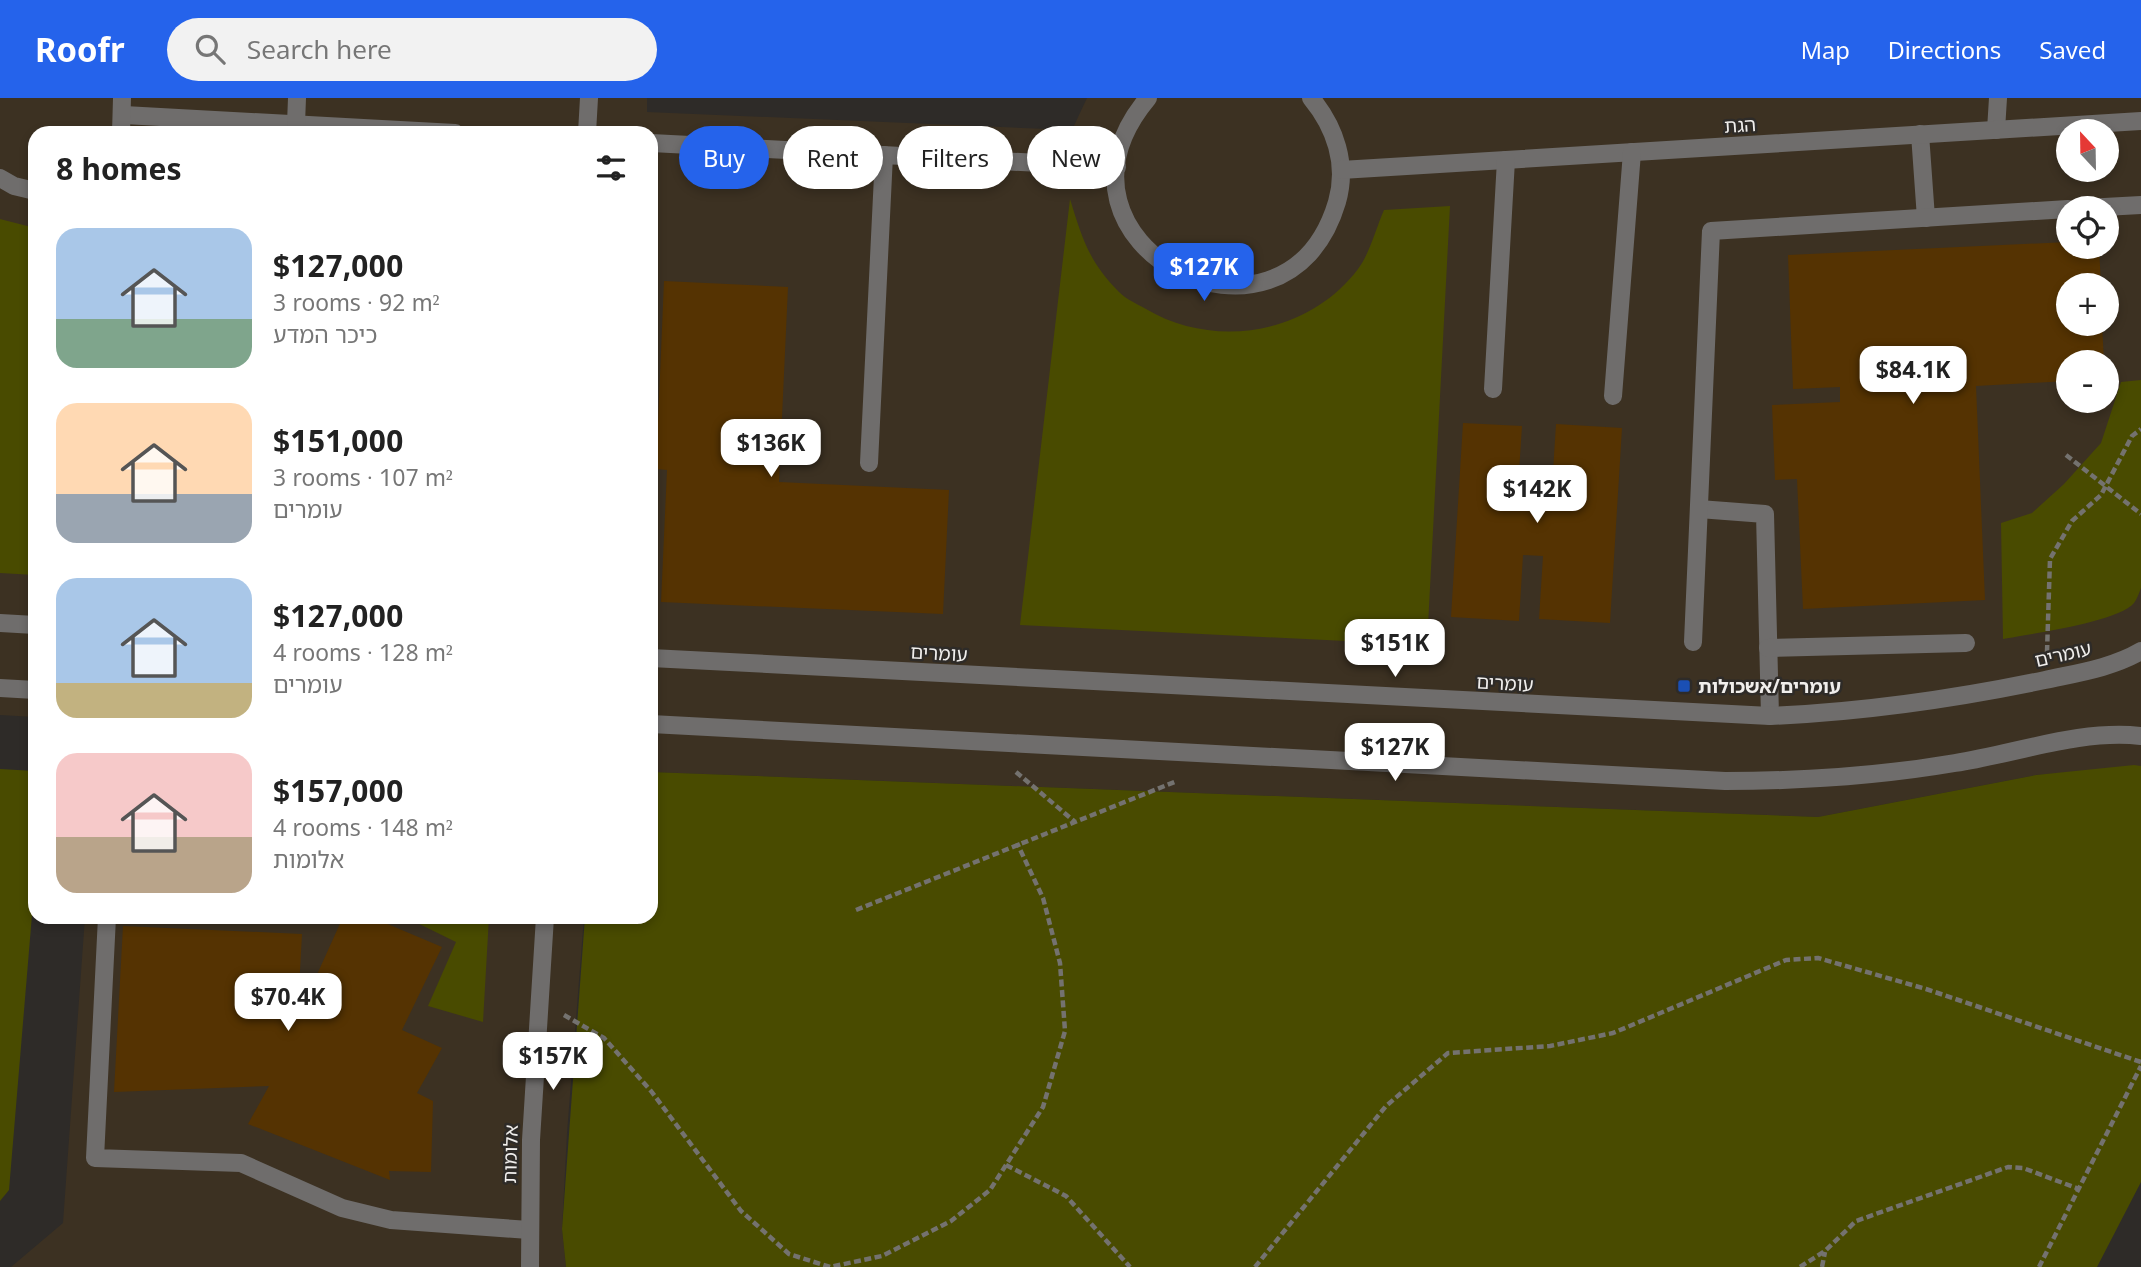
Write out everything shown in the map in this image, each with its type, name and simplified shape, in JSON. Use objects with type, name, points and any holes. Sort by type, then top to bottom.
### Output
[{"type":"street","points":[[296,124],[298,98]]},
{"type":"street","points":[[587,126],[589,98]]},
{"type":"street","points":[[1125,135],[1148,98]]},
{"type":"street","points":[[1118,189],[1125,217],[1135,237],[1149,253],[1185,277],[1227,286],[1271,278],[1308,253],[1332,218],[1341,170],[1333,133],[1311,98]]},
{"type":"street","points":[[1996,130],[1998,98]]},
{"type":"street","points":[[122,126],[123,106],[331,126]]},
{"type":"street","name":"הגת","points":[[1341,170],[2141,121]]},
{"type":"street","points":[[1920,134],[1926,218]]},
{"type":"street","points":[[658,143],[1027,162]]},
{"type":"street","points":[[1613,396],[1632,152]]},
{"type":"street","points":[[869,463],[884,155]]},
{"type":"street","points":[[1493,389],[1506,160]]},
{"type":"street","points":[[0,178],[14,186],[28,189]]},
{"type":"street","points":[[2119,206],[2141,205]]},
{"type":"street","points":[[1693,642],[1711,231],[2056,210]]},
{"type":"street","points":[[1699,509],[1765,514],[1770,716]]},
{"type":"street","points":[[0,623],[28,625]]},
{"type":"street","points":[[1768,648],[1966,643]]},
{"type":"street","name":"עומרים","points":[[658,658],[1770,716],[1900,705],[2102,667],[2141,651]]},
{"type":"street","points":[[0,688],[28,690]]},
{"type":"street","points":[[658,724],[1679,779],[1772,781],[1909,770],[2094,737],[2141,736]]},
{"type":"street","points":[[107,924],[94,1157],[240,1163],[342,1208],[391,1220],[529,1230]]},
{"type":"street","name":"אלומות","points":[[530,1267],[529,1230],[544,924]]},
{"type":"path","points":[[2046,679],[2050,559],[2072,521],[2101,495],[2132,436],[2141,429]]},
{"type":"path","points":[[2066,454],[2141,514]]},
{"type":"path","points":[[979,741],[1074,821]]},
{"type":"path","points":[[856,910],[1189,776]]},
{"type":"path","points":[[539,1000],[604,1038],[651,1091],[741,1211],[789,1254],[831,1266],[882,1256],[951,1221],[990,1190],[1043,1107],[1065,1031],[1060,963],[1047,911],[1017,843]]},
{"type":"path","points":[[1255,1267],[1385,1106],[1448,1053],[1550,1046],[1613,1033],[1786,960],[1818,958],[1926,989],[2141,1064],[2039,1267]]},
{"type":"path","points":[[1006,1165],[1066,1196],[1130,1267]]},
{"type":"path","points":[[1800,1267],[1825,1251],[1856,1221],[2008,1167],[2023,1168],[2079,1189]]},
{"type":"path","points":[[1822,1267],[1825,1251]]},
{"type":"shaded area","points":[[0,98],[647,98],[647,112],[978,126],[897,126],[897,189],[1013,189],[1013,128],[1027,128],[1027,189],[1125,189],[1125,126],[1074,126],[1087,98],[2141,98],[2141,766],[2036,775],[1818,817],[658,772],[658,126],[28,126],[28,717],[0,715]]},
{"type":"shaded area","points":[[1070,199],[1093,260],[1122,295],[1173,322],[1201,329],[1230,331],[1260,329],[1288,321],[1314,308],[1338,291],[1362,263],[1384,210],[1450,206],[1427,645],[1020,625]]},
{"type":"shaded area","points":[[0,219],[28,226],[28,575],[0,573]]},
{"type":"shaded area","points":[[2141,380],[2141,588],[2136,600],[2125,610],[2111,616],[2003,639],[2001,523],[2032,513],[2064,484],[2101,443],[2111,413],[2119,413],[2121,382]]},
{"type":"shaded area","points":[[2141,766],[2141,1182],[2097,1267],[566,1267],[562,1229],[584,924],[658,924],[658,772],[1818,817],[2036,775]]},
{"type":"shaded area","points":[[0,769],[28,771],[28,924],[31,924],[9,1190],[0,1201]]},
{"type":"shaded area","points":[[84,924],[583,924],[562,1229],[566,1267],[11,1267],[63,1223]]},
{"type":"shaded area","points":[[419,924],[489,924],[483,1022],[428,1006],[456,942]]},
{"type":"building","points":[[2056,243],[2056,259],[2100,259],[2100,273],[2056,273],[2056,336],[2103,336],[2103,350],[2056,350],[2056,382],[1976,386],[1985,600],[1803,609],[1797,479],[1775,480],[1772,405],[1840,402],[1840,387],[1793,389],[1788,255]]},
{"type":"building","points":[[664,281],[788,287],[779,482],[949,490],[943,614],[661,602],[667,470],[658,469]]},
{"type":"building","points":[[1463,423],[1522,426],[1517,502],[1551,504],[1556,424],[1622,428],[1610,623],[1539,619],[1543,556],[1523,555],[1519,621],[1451,617]]},
{"type":"building","points":[[340,924],[388,924],[442,947],[402,1030],[442,1048],[417,1093],[433,1101],[431,1172],[389,1171],[390,1180],[248,1124],[269,1086],[114,1092],[123,926],[302,934],[299,989],[310,990]]},
{"type":"place","name":"עומרים/אשכולות","points":[[1684,686]]}]
